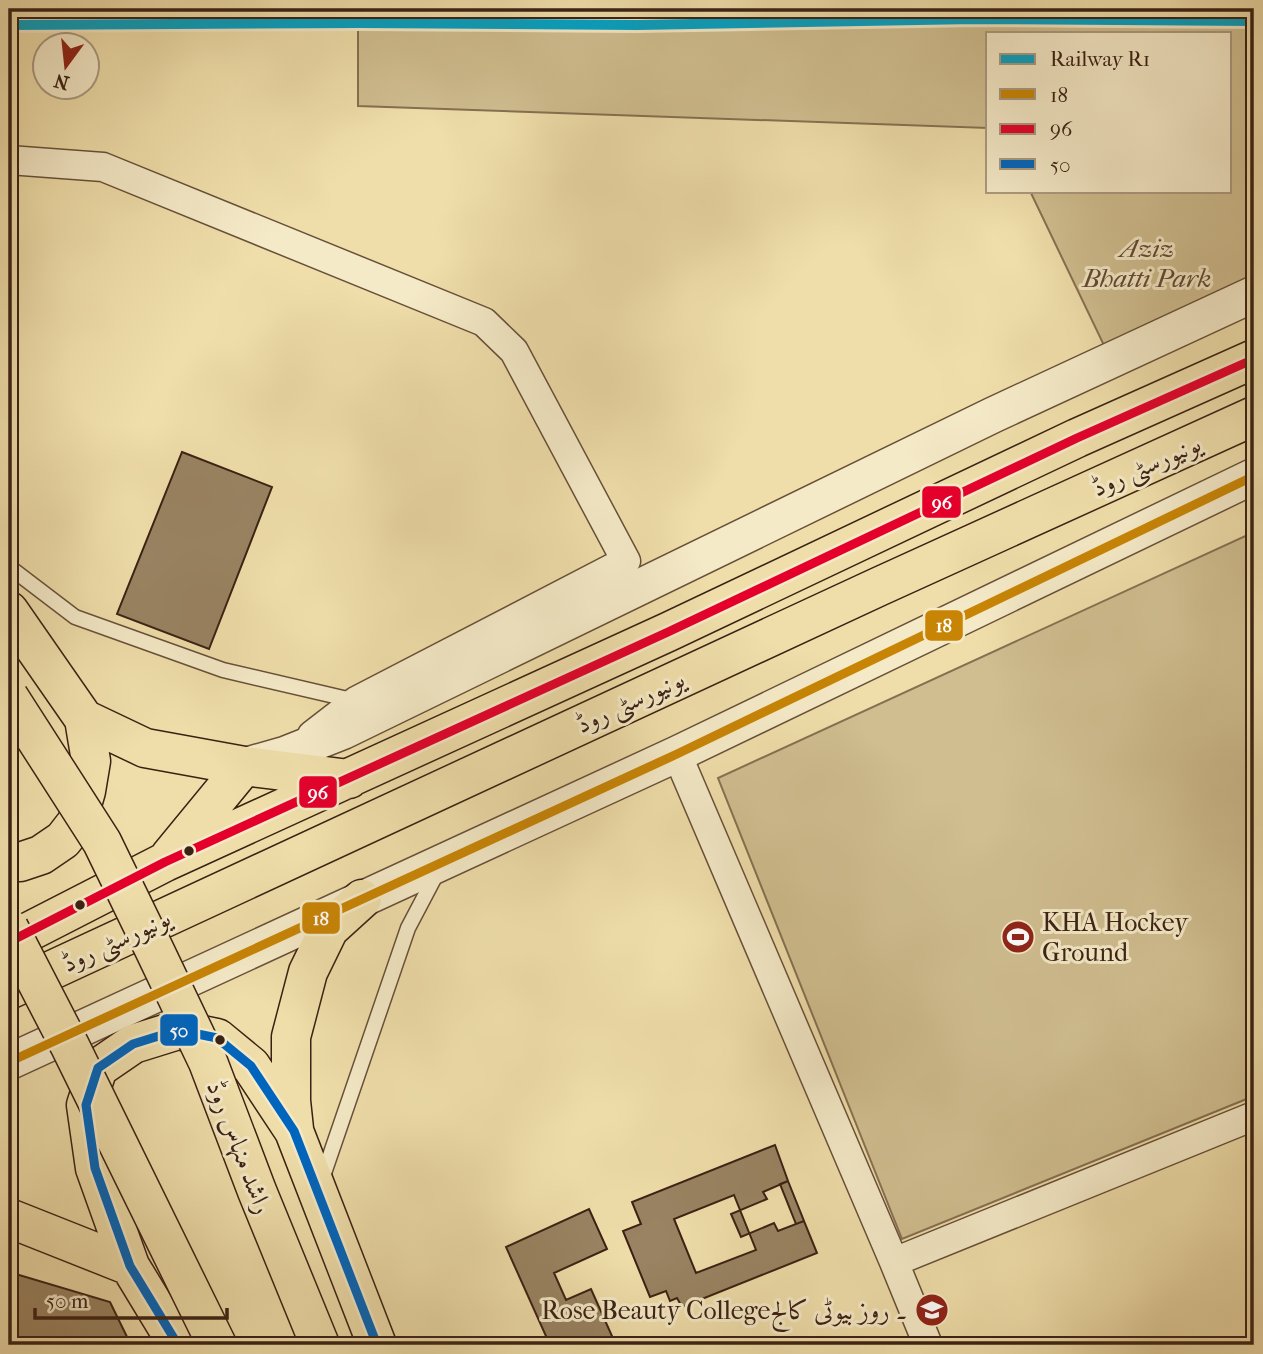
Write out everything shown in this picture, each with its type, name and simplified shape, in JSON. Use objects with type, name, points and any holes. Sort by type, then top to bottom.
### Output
[{"type":"main road","name":"یونیورسٹی روڈ","points":[[9,942],[165,862],[668,632],[1077,438],[1254,359]]},
{"type":"main road","name":"یونیورسٹی روڈ","points":[[9,990],[688,674],[1254,416]]},
{"type":"main road","points":[[9,611],[84,719],[90,761],[86,791],[77,822],[63,840],[41,855],[20,862],[9,860]]},
{"type":"main road","name":"راشد منہاس روڈ","points":[[9,697],[102,842],[154,949],[208,1062],[320,1345]]},
{"type":"main road","points":[[84,719],[145,748],[244,766],[349,779]]},
{"type":"main road","points":[[165,862],[244,766]]},
{"type":"main road","points":[[294,1131],[291,1037],[309,972],[329,929],[362,899]]},
{"type":"main road","points":[[9,928],[217,1345]]},
{"type":"main road","points":[[178,1345],[130,1266],[95,1168],[86,1105],[98,1068],[133,1044],[178,1030],[217,1038],[251,1066],[294,1131],[377,1345]]},
{"type":"main road","points":[[9,1218],[130,1266]]},
{"type":"street","points":[[9,160],[103,167],[484,321],[514,351],[632,575]]},
{"type":"street","points":[[286,754],[356,701],[993,415],[1254,294]]},
{"type":"street","points":[[9,1062],[677,754],[1254,476]]},
{"type":"street","points":[[244,766],[286,754],[344,731],[632,575]]},
{"type":"street","points":[[677,754],[928,1345]]},
{"type":"street","points":[[894,1262],[1254,1116]]},
{"type":"lane","points":[[9,564],[75,617],[223,670],[356,701]]},
{"type":"lane","points":[[317,1191],[408,928],[442,863]]},
{"type":"green space","name":"Aziz Bhatti Park","points":[[358,9],[1254,9],[1254,294],[1111,360],[1030,192],[1232,192],[1232,32],[986,32],[986,128],[358,106]]},
{"type":"green space","name":"KHA Hockey Ground","points":[[1254,532],[1254,1096],[902,1239],[718,778]]},
{"type":"building","points":[[182,452],[272,487],[209,649],[117,614]]},
{"type":"building","points":[[775,1145],[788,1181],[780,1184],[796,1224],[804,1221],[817,1253],[682,1307],[677,1298],[670,1301],[666,1291],[650,1297],[623,1231],[641,1224],[632,1202]],"holes":[[[734,1195],[756,1250],[696,1273],[674,1219]]]},
{"type":"building","points":[[788,1181],[804,1221],[778,1231],[774,1223],[741,1237],[731,1214],[767,1199],[763,1192]]},
{"type":"building","points":[[589,1209],[607,1249],[554,1273],[566,1300],[591,1289],[616,1345],[550,1345],[506,1247]]},
{"type":"building","points":[[9,1272],[110,1302],[131,1345],[9,1345]]},
{"type":"rail line","name":"R1","points":[[9,25],[637,25],[975,19],[1254,21]]},
{"type":"transit line","name":"96","points":[[9,942],[165,862],[668,632],[1077,438],[1254,359]]},
{"type":"transit line","name":"18","points":[[9,1062],[677,754],[1254,476]]},
{"type":"transit line","name":"50","points":[[178,1345],[130,1266],[95,1168],[86,1105],[98,1068],[133,1044],[178,1030],[217,1038],[251,1066],[294,1131],[377,1345]]},
{"type":"place","name":"KHA Hockey Ground","points":[[1018,937]]},
{"type":"place","name":"Rose Beauty College۔ روز بیوٹی کالج","points":[[932,1310]]}]
